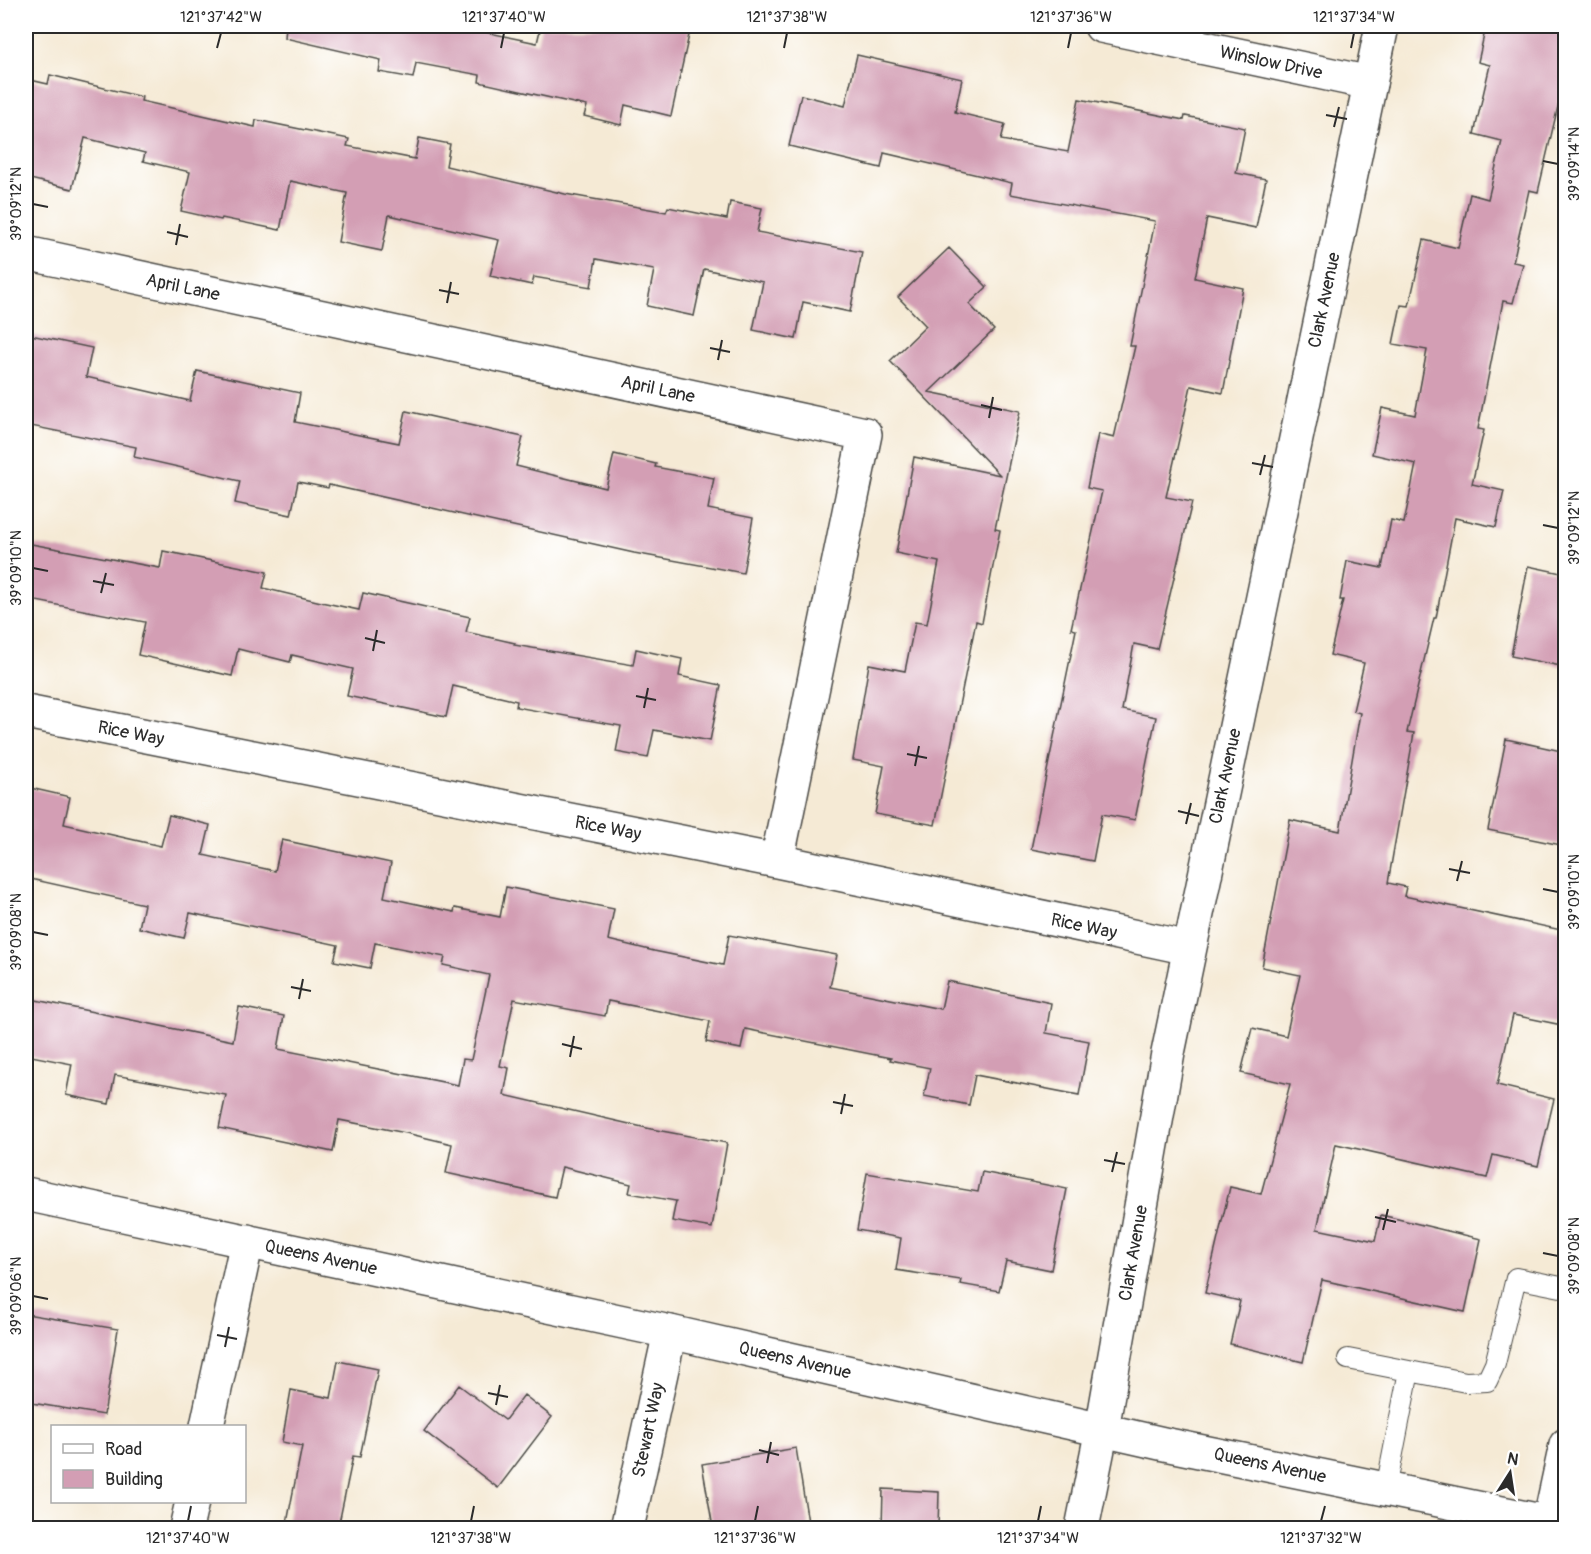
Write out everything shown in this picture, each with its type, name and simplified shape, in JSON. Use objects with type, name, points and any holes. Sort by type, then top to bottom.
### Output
[{"type":"street","name":"Winslow Drive","points":[[1101,26],[1370,83]]},
{"type":"street","name":"Clark Avenue","points":[[1082,1528],[1102,1429],[1168,1053],[1382,26]]},
{"type":"street","name":"April Lane","points":[[26,253],[865,434],[777,861]]},
{"type":"street","name":"Rice Way","points":[[26,712],[777,861],[1189,948]]},
{"type":"street","name":"Queens Avenue","points":[[26,1194],[670,1332],[1102,1429],[1554,1526]]},
{"type":"street","points":[[207,1425],[247,1241]]},
{"type":"street","name":"Stewart Way","points":[[627,1528],[670,1332]]},
{"type":"street","points":[[1554,1526],[1566,1445]]},
{"type":"street","points":[[186,1528],[192,1503]]},
{"type":"lane","points":[[1348,1359],[1466,1382],[1487,1381],[1495,1364],[1516,1278],[1566,1288]]},
{"type":"lane","points":[[1386,1489],[1409,1371]]},
{"type":"building","points":[[286,26],[481,26],[480,31],[537,43],[541,26],[691,26],[671,116],[625,105],[621,125],[584,116],[587,106],[479,82],[480,75],[416,63],[413,78],[379,72],[381,60],[285,38]]},
{"type":"building","points":[[1486,26],[1566,26],[1566,72],[1538,192],[1529,190],[1513,262],[1523,264],[1513,303],[1503,301],[1478,429],[1484,430],[1472,484],[1504,491],[1496,527],[1455,518],[1436,618],[1434,618],[1407,732],[1414,733],[1388,883],[1406,887],[1404,896],[1566,931],[1566,1008],[1562,1025],[1513,1015],[1497,1085],[1554,1099],[1538,1166],[1493,1155],[1487,1178],[1336,1144],[1317,1229],[1375,1241],[1381,1215],[1481,1239],[1465,1312],[1322,1280],[1303,1362],[1230,1344],[1240,1301],[1205,1293],[1230,1187],[1261,1194],[1290,1084],[1241,1073],[1252,1028],[1286,1036],[1300,975],[1262,967],[1290,820],[1340,831],[1360,713],[1353,711],[1364,663],[1330,655],[1343,600],[1340,600],[1347,561],[1382,568],[1391,520],[1404,523],[1416,464],[1372,454],[1382,408],[1415,415],[1427,350],[1393,344],[1401,305],[1409,306],[1424,240],[1458,248],[1470,194],[1488,199],[1502,141],[1474,134],[1490,65],[1478,62]]},
{"type":"building","points":[[857,55],[962,79],[955,112],[1005,124],[1001,140],[1068,152],[1079,99],[1184,120],[1185,116],[1245,128],[1236,173],[1266,179],[1256,228],[1207,218],[1195,278],[1243,288],[1223,393],[1191,386],[1166,497],[1192,502],[1157,649],[1134,644],[1122,710],[1156,717],[1135,820],[1102,814],[1093,861],[1031,849],[1076,630],[1071,629],[1102,491],[1087,488],[1098,434],[1114,438],[1135,346],[1130,346],[1155,221],[1010,194],[1012,183],[884,153],[881,168],[789,146],[801,95],[845,106]]},
{"type":"building","points":[[50,75],[142,97],[141,101],[255,127],[256,120],[349,139],[347,146],[415,159],[419,138],[450,144],[446,166],[565,194],[666,212],[668,207],[727,219],[730,202],[762,208],[757,232],[862,252],[850,312],[803,302],[796,339],[753,330],[763,282],[704,269],[694,316],[647,306],[654,270],[596,259],[591,287],[534,277],[532,285],[490,276],[499,240],[389,215],[382,251],[338,242],[347,193],[290,181],[280,230],[181,211],[190,172],[143,161],[145,153],[85,138],[72,189],[26,178],[26,79],[48,84]]},
{"type":"building","points":[[949,248],[987,287],[969,304],[994,330],[929,392],[1020,411],[995,529],[1000,530],[982,623],[976,621],[935,825],[875,814],[884,766],[853,760],[869,664],[905,671],[915,622],[927,624],[939,562],[896,553],[914,457],[1000,475],[890,361],[926,326],[898,297]]},
{"type":"building","points":[[26,334],[92,348],[86,377],[190,401],[197,371],[300,393],[295,422],[399,443],[406,411],[523,437],[516,466],[606,488],[614,454],[656,464],[655,467],[714,478],[708,509],[753,518],[743,573],[634,553],[329,485],[328,488],[298,482],[291,515],[235,503],[240,481],[134,457],[136,447],[26,425]]},
{"type":"building","points":[[26,543],[160,568],[163,551],[267,572],[263,588],[321,602],[359,610],[363,593],[470,617],[466,632],[515,643],[514,645],[633,665],[636,649],[682,659],[679,676],[721,685],[710,741],[654,730],[648,758],[616,752],[621,726],[516,707],[517,701],[453,686],[446,717],[347,696],[353,669],[292,655],[290,662],[238,649],[232,676],[138,655],[145,622],[26,599]]},
{"type":"building","points":[[1528,566],[1566,574],[1566,667],[1511,656]]},
{"type":"building","points":[[1506,739],[1566,752],[1566,846],[1488,830]]},
{"type":"building","points":[[26,787],[70,797],[64,824],[161,846],[169,815],[210,825],[203,855],[275,871],[282,840],[391,863],[384,897],[454,912],[455,908],[500,917],[506,887],[614,909],[608,940],[654,951],[723,965],[729,935],[837,955],[830,987],[941,1009],[947,981],[1051,1003],[1046,1033],[1089,1041],[1079,1095],[975,1075],[969,1105],[924,1096],[930,1068],[890,1060],[891,1058],[745,1029],[741,1049],[706,1042],[710,1021],[608,1001],[605,1016],[514,999],[500,1066],[509,1068],[504,1095],[651,1129],[727,1143],[712,1228],[672,1221],[676,1201],[629,1193],[631,1184],[562,1167],[555,1197],[446,1173],[452,1144],[406,1133],[339,1120],[333,1152],[219,1128],[226,1095],[115,1075],[109,1104],[66,1095],[72,1064],[26,1055],[26,998],[233,1041],[239,1007],[284,1016],[278,1049],[458,1085],[463,1059],[471,1060],[489,975],[443,965],[445,957],[375,943],[370,968],[334,961],[338,945],[190,913],[184,938],[139,928],[144,904],[26,878]]},
{"type":"building","points":[[982,1172],[1067,1189],[1051,1270],[1006,1261],[999,1291],[960,1284],[961,1280],[896,1270],[901,1238],[857,1230],[867,1173],[978,1192]]},
{"type":"building","points":[[26,1314],[118,1329],[104,1415],[26,1402]]},
{"type":"building","points":[[338,1361],[378,1369],[360,1457],[353,1456],[338,1528],[286,1528],[302,1446],[282,1442],[291,1390],[331,1398]]},
{"type":"building","points":[[459,1385],[505,1420],[524,1395],[552,1417],[498,1488],[424,1431]]},
{"type":"building","points":[[796,1448],[809,1528],[713,1528],[702,1464]]},
{"type":"building","points":[[883,1489],[939,1492],[938,1528],[882,1528]]}]
